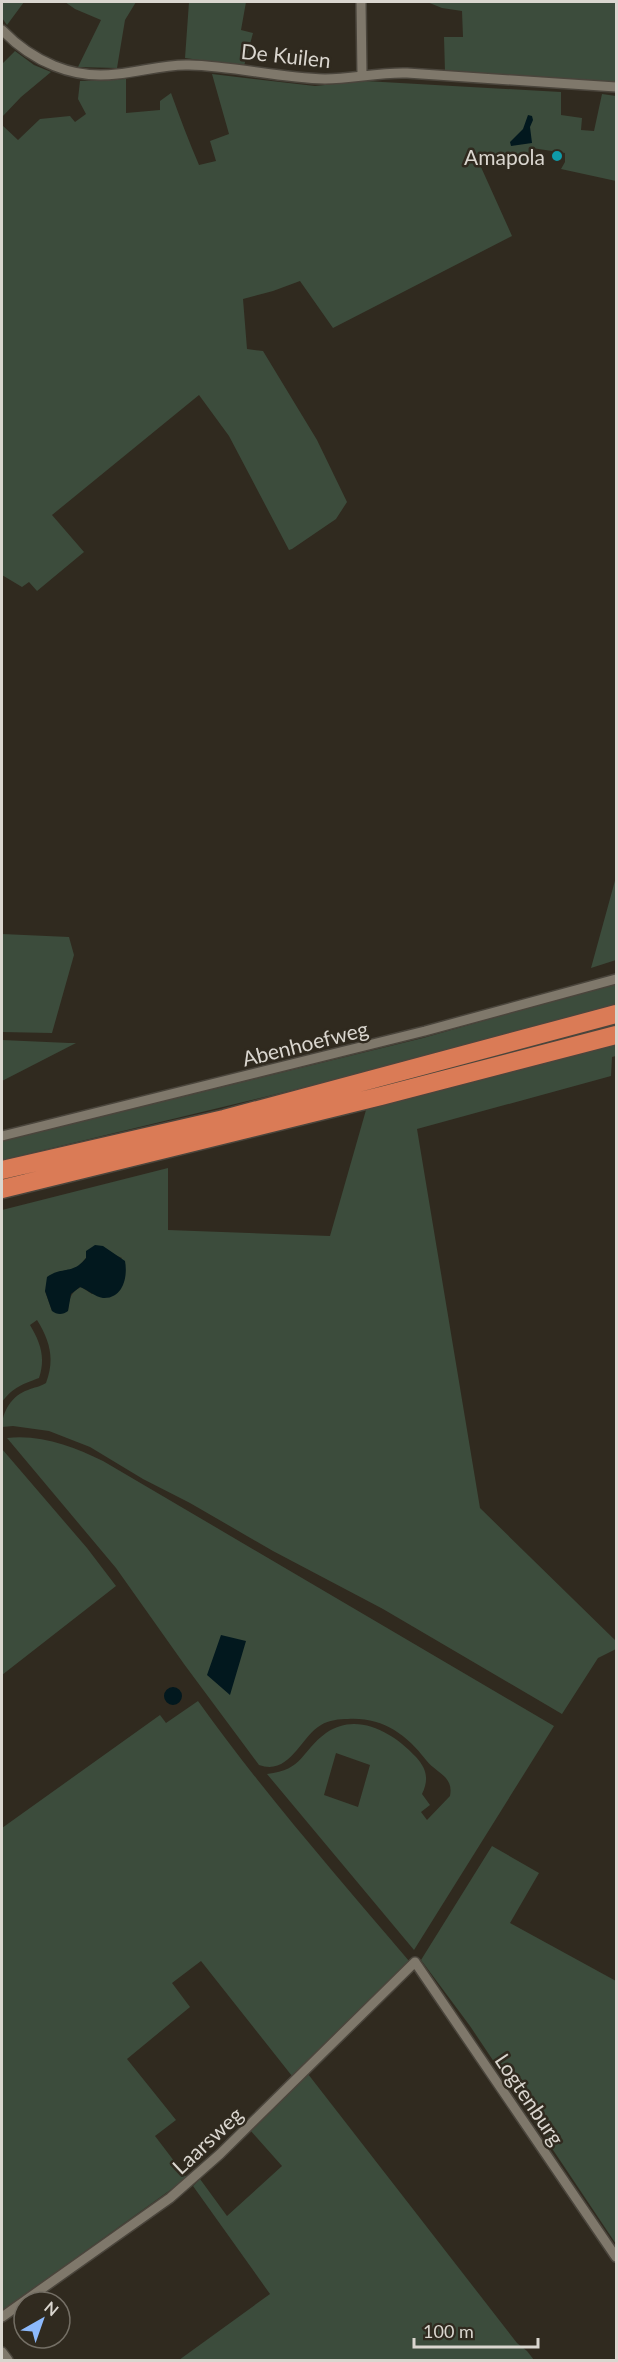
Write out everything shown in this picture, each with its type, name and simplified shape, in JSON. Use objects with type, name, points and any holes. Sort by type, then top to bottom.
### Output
[{"type":"highway","points":[[2,1170],[224,1119],[616,1014]]},
{"type":"highway","points":[[2,1189],[381,1096],[616,1035]]},
{"type":"street","points":[[361,2],[362,75]]},
{"type":"street","name":"De Kuilen","points":[[2,30],[22,48],[44,61],[82,74],[106,75],[187,65],[220,66],[325,79],[407,73],[616,87]]},
{"type":"street","name":"Abenhoefweg","points":[[2,1136],[414,1034],[616,979]]},
{"type":"street","name":"Logtenburg","points":[[415,1962],[616,2257]]},
{"type":"street","name":"Laarsweg","points":[[2,2317],[170,2198],[220,2154],[415,1962]]},
{"type":"street","points":[[2,2352],[8,2361]]},
{"type":"green space","points":[[2,2],[24,2],[7,25],[2,18]]},
{"type":"green space","points":[[65,2],[136,2],[125,20],[117,68],[78,67],[101,20]]},
{"type":"green space","points":[[189,2],[246,2],[241,30],[253,33],[244,66],[185,58]]},
{"type":"green space","points":[[427,2],[616,2],[616,83],[445,72],[444,37],[463,37],[462,11],[442,8]]},
{"type":"green space","points":[[15,51],[34,65],[51,72],[21,97],[2,117],[2,64]]},
{"type":"green space","points":[[212,74],[315,86],[365,81],[561,92],[561,115],[582,118],[581,130],[594,131],[602,94],[616,96],[616,181],[561,169],[565,162],[565,153],[532,148],[530,164],[476,156],[512,236],[333,328],[300,281],[243,299],[247,349],[263,351],[317,440],[347,502],[336,519],[289,550],[229,436],[199,395],[52,515],[84,552],[37,591],[29,582],[22,587],[2,575],[2,125],[18,140],[40,119],[70,116],[75,122],[86,114],[78,99],[80,81],[126,79],[126,113],[160,110],[160,101],[171,93],[199,165],[216,161],[210,141],[229,134]]},
{"type":"green space","points":[[616,877],[616,960],[591,968]]},
{"type":"green space","points":[[2,934],[69,937],[74,955],[52,1033],[2,1032]]},
{"type":"green space","points":[[616,983],[616,1006],[289,1091],[2,1160],[2,1141],[423,1038]]},
{"type":"green space","points":[[2,1040],[69,1043],[76,1043],[2,1081]]},
{"type":"green space","points":[[616,1040],[616,1056],[612,1057],[611,1076],[417,1129],[480,1508],[616,1641],[616,1649],[598,1658],[562,1714],[383,1609],[273,1551],[90,1447],[49,1431],[13,1426],[2,1427],[6,1410],[17,1396],[46,1383],[51,1358],[48,1343],[37,1320],[30,1325],[41,1350],[42,1363],[39,1378],[14,1389],[2,1402],[2,1210],[168,1168],[168,1230],[330,1236],[366,1110]],"holes":[[[110,1253],[122,1258],[92,1294],[81,1287],[74,1291],[68,1311],[52,1311],[45,1291],[61,1272],[76,1269],[86,1258]]]},
{"type":"green space","points":[[7,1438],[45,1440],[81,1451],[103,1461],[554,1726],[414,1950],[267,1774],[279,1772],[295,1764],[326,1733],[350,1724],[374,1728],[386,1733],[420,1761],[425,1770],[426,1779],[422,1794],[430,1805],[421,1812],[427,1820],[450,1796],[451,1789],[447,1779],[401,1735],[382,1724],[360,1719],[324,1723],[287,1760],[270,1767],[259,1765],[116,1568]],"holes":[[[336,1753],[370,1765],[358,1807],[324,1795]]]},
{"type":"green space","points":[[2,1449],[87,1548],[116,1586],[2,1675]]},
{"type":"green space","points":[[198,1701],[274,1801],[409,1961],[292,2076],[201,1961],[172,1983],[190,2007],[127,2059],[176,2120],[155,2136],[187,2178],[31,2290],[12,2290],[12,2304],[2,2311],[2,1828],[160,1715],[166,1723]]},
{"type":"green space","points":[[492,1846],[539,1873],[510,1923],[616,1981],[616,2244],[470,2026],[421,1960]]},
{"type":"green space","points":[[308,2074],[517,2343],[534,2360],[179,2360],[270,2294],[193,2186],[200,2179],[227,2216],[282,2166],[250,2130]]},
{"type":"water","points":[[528,115],[532,116],[533,120],[530,127],[532,143],[511,146],[510,142],[523,129]]},
{"type":"water","points":[[95,1245],[103,1246],[125,1261],[125,1280],[120,1291],[103,1298],[80,1287],[71,1294],[68,1311],[58,1314],[52,1311],[45,1291],[47,1277],[77,1267],[86,1258],[86,1251]]},
{"type":"water","points":[[221,1635],[246,1641],[230,1695],[207,1675]]},
{"type":"water","points":[[169,1687],[177,1687],[182,1692],[180,1703],[169,1705],[164,1700],[164,1692]]},
{"type":"place","name":"Amapola","points":[[557,156]]}]
